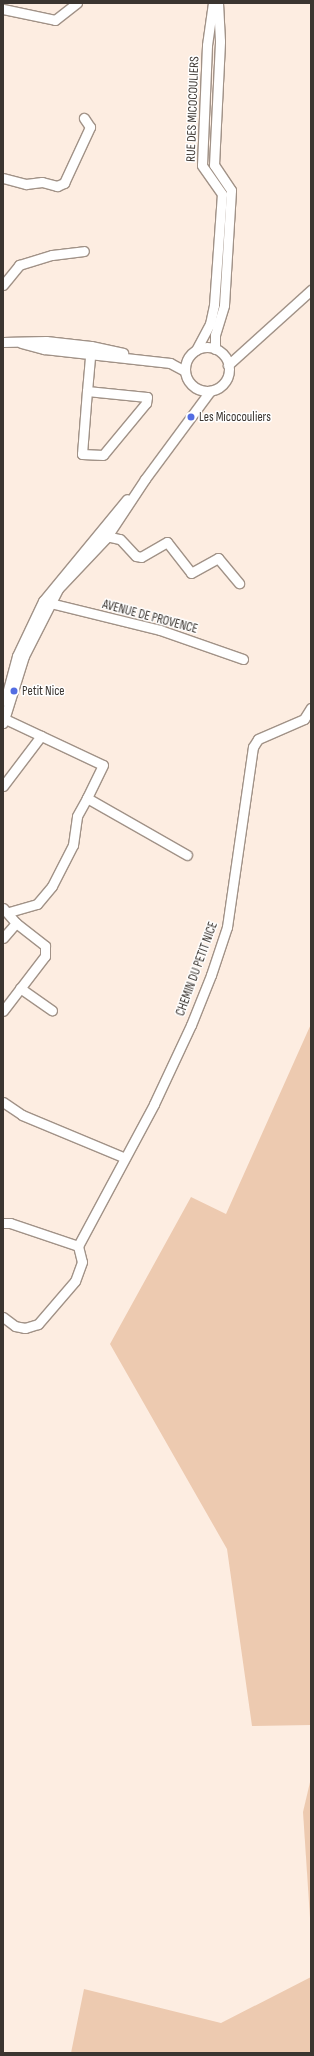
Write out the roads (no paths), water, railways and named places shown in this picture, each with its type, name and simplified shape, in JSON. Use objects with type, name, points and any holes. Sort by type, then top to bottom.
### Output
[{"type":"street","points":[[3,9],[55,20],[77,3]]},
{"type":"street","name":"RUE DES MICOCOULIERS","points":[[192,354],[210,324],[214,305],[222,194],[202,165],[208,45],[213,3]]},
{"type":"street","name":"RUE DES MICOCOULIERS","points":[[218,3],[220,41],[214,165],[231,190],[224,305],[214,335],[219,352]]},
{"type":"street","points":[[3,178],[26,184],[42,182],[57,186],[64,183],[90,127],[84,118]]},
{"type":"street","points":[[3,286],[19,265],[52,255],[84,251]]},
{"type":"street","points":[[228,366],[240,352],[311,290]]},
{"type":"street","points":[[3,342],[90,350],[170,363],[185,371],[191,384],[196,388],[210,391]]},
{"type":"street","points":[[170,363],[202,348],[219,352],[240,352]]},
{"type":"street","points":[[87,391],[147,397],[146,403],[103,455],[82,454],[90,350]]},
{"type":"street","points":[[3,1011],[45,956],[45,946],[16,923],[6,910],[37,904],[52,886],[73,846],[77,816],[103,765],[4,718],[17,656],[46,603],[103,536],[117,510],[145,479],[210,391],[222,384],[228,372],[228,366],[219,352]]},
{"type":"street","points":[[185,371],[192,354]]},
{"type":"street","points":[[195,412],[196,388]]},
{"type":"street","points":[[103,536],[120,539],[136,556],[141,557],[167,542],[191,573],[218,558],[239,583]]},
{"type":"street","name":"AVENUE DE PROVENCE","points":[[46,603],[160,630],[243,659]]},
{"type":"street","name":"CHEMIN DU PETIT NICE","points":[[78,1246],[123,1157],[138,1136],[191,1025],[227,926],[253,747],[258,740],[304,719],[311,708]]},
{"type":"street","points":[[3,786],[41,736]]},
{"type":"street","points":[[87,798],[187,855]]},
{"type":"street","points":[[3,938],[16,923]]},
{"type":"street","points":[[20,988],[52,1010]]},
{"type":"street","points":[[3,1102],[22,1115],[123,1157]]},
{"type":"street","points":[[3,1223],[10,1223],[78,1246],[82,1262],[75,1280],[38,1324],[20,1327],[3,1317]]},
{"type":"place","name":"Les Micocouliers","points":[[191,417]]},
{"type":"place","name":"Petit Nice","points":[[14,691]]}]
